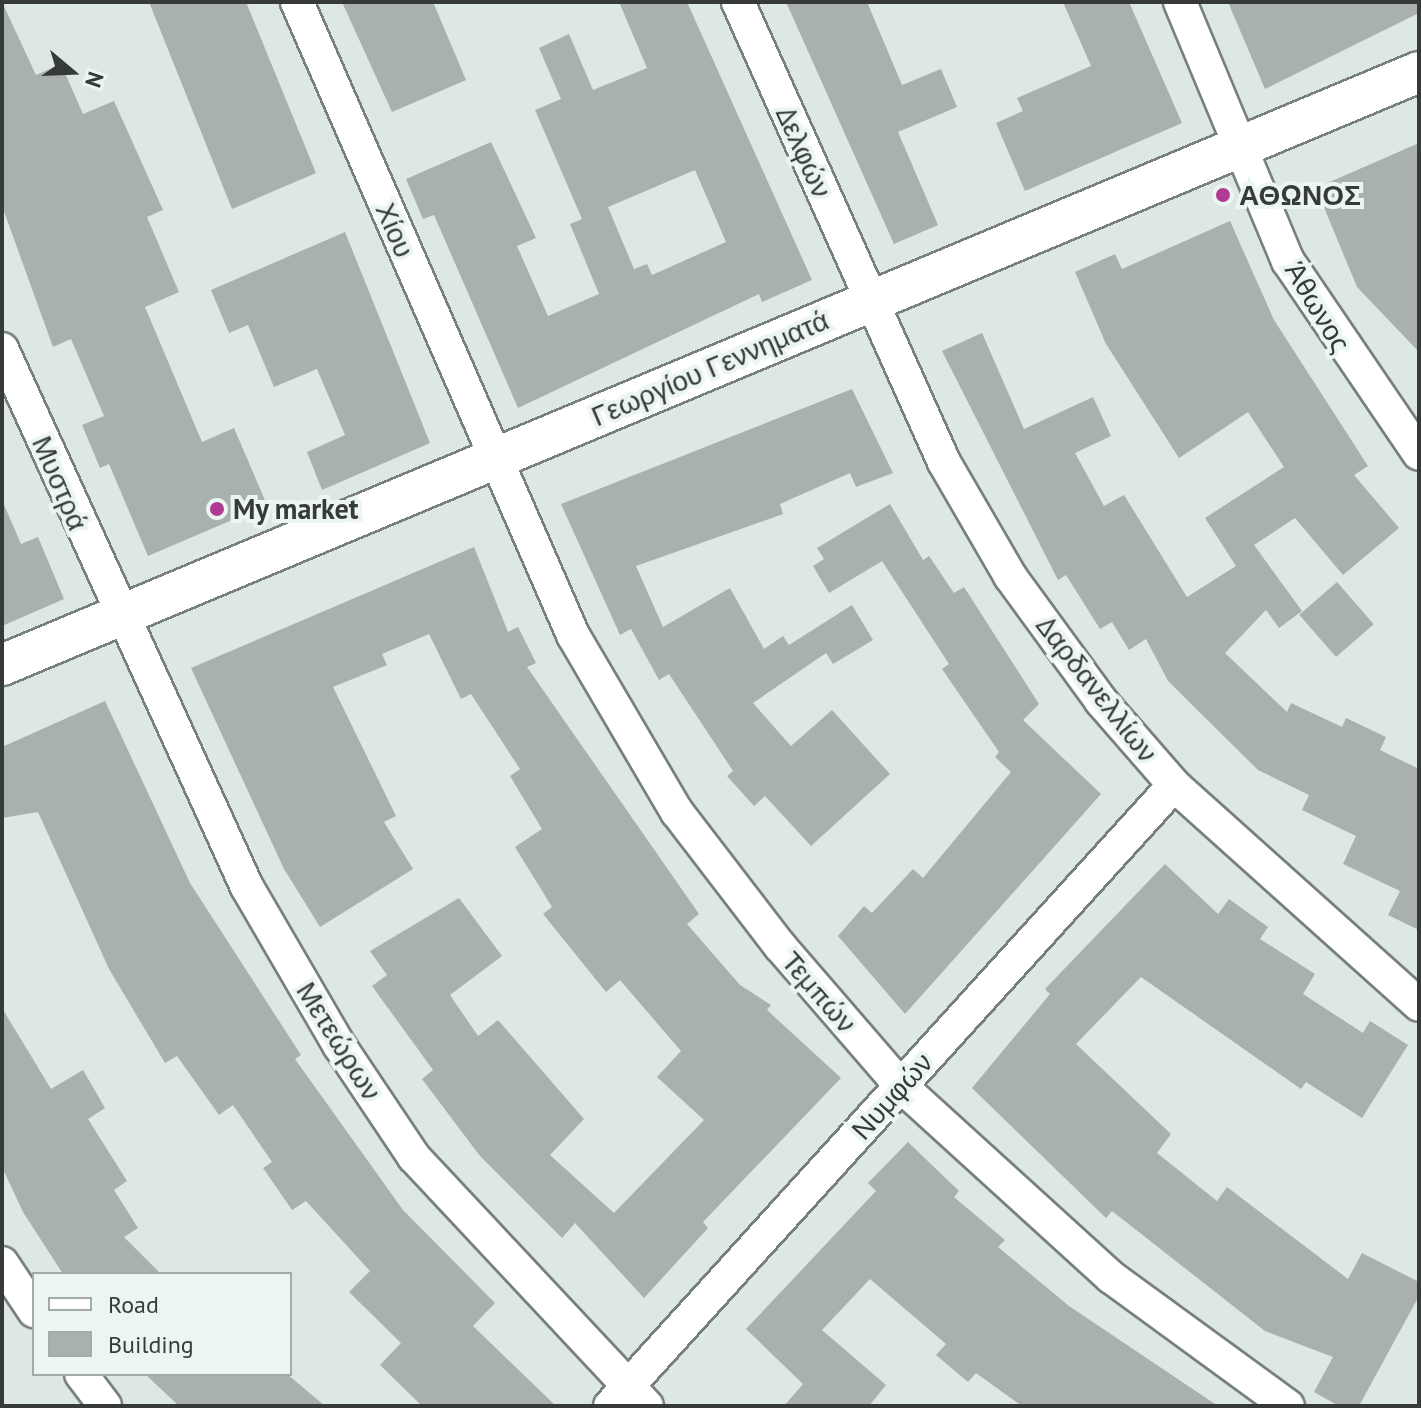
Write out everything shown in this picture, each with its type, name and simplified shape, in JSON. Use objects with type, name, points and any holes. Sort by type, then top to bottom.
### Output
[{"type":"street","name":"Χίου","points":[[297,2],[494,459]]},
{"type":"street","name":"Δελφών","points":[[738,2],[869,302]]},
{"type":"street","name":"Άθωνος","points":[[1180,2],[1288,261],[1419,454]]},
{"type":"street","name":"Γεωργίου Γεννηματά","points":[[2,665],[1419,72]]},
{"type":"street","name":"Δαρδανελλίων","points":[[869,302],[944,462],[1010,576],[1101,701],[1174,785],[1419,1005]]},
{"type":"street","name":"Μυστρά","points":[[2,349],[118,616]]},
{"type":"street","name":"Τεμπών","points":[[494,459],[573,635],[677,812],[901,1086],[1111,1277],[1288,1406]]},
{"type":"street","name":"Μετεώρων","points":[[118,616],[247,887],[339,1045],[414,1157],[628,1400]]},
{"type":"street","name":"Νυμφών","points":[[628,1400],[901,1086],[1174,785]]},
{"type":"street","points":[[2,1263],[32,1308]]},
{"type":"street","points":[[82,1376],[105,1406]]},
{"type":"building","points":[[2,2],[36,75],[61,64],[83,114],[114,101],[163,210],[147,217],[179,292],[145,307],[202,442],[234,428],[267,505],[148,556],[109,464],[100,468],[82,425],[104,416],[71,339],[53,347],[2,206]]},
{"type":"building","points":[[149,2],[246,2],[316,173],[232,209]]},
{"type":"building","points":[[342,2],[433,2],[466,80],[392,112]]},
{"type":"building","points":[[619,2],[687,2],[812,280],[762,302],[759,294],[518,408],[434,215],[423,219],[406,179],[491,142],[536,238],[517,246],[548,316],[599,294],[570,224],[582,219],[535,110],[561,99],[539,48],[569,34],[593,90],[647,68]],"holes":[[[695,170],[726,242],[652,275],[647,264],[634,269],[608,207]]]},
{"type":"building","points":[[786,2],[867,2],[902,85],[941,69],[957,107],[898,132],[938,225],[894,244]]},
{"type":"building","points":[[1063,2],[1129,2],[1182,123],[1025,191],[996,123],[1023,111],[1017,98],[1091,66]]},
{"type":"building","points":[[1228,2],[1419,2],[1419,13],[1265,89]]},
{"type":"building","points":[[1419,143],[1419,352],[1357,287],[1316,188]]},
{"type":"building","points":[[1230,221],[1274,320],[1368,466],[1354,475],[1399,528],[1343,575],[1295,518],[1254,545],[1302,611],[1279,628],[1266,610],[1225,653],[1287,712],[1291,703],[1342,727],[1346,718],[1386,737],[1380,750],[1419,769],[1419,930],[1388,915],[1400,891],[1343,864],[1356,836],[1302,810],[1309,795],[1258,770],[1168,681],[1146,639],[1129,650],[1112,622],[1100,629],[1066,575],[1058,580],[942,351],[982,333],[1024,429],[1093,397],[1111,436],[1075,453],[1104,506],[1124,495],[1187,597],[1236,566],[1205,518],[1284,467],[1248,412],[1179,458],[1106,344],[1075,272],[1115,254],[1122,269]]},
{"type":"building","points":[[345,232],[430,443],[322,490],[307,452],[345,435],[317,369],[274,387],[248,325],[229,333],[211,290]]},
{"type":"building","points":[[852,389],[893,473],[856,487],[850,473],[780,504],[783,514],[636,566],[663,627],[730,588],[764,649],[783,636],[789,645],[852,605],[873,640],[833,664],[826,653],[753,703],[791,746],[832,710],[890,774],[811,846],[765,796],[754,806],[727,776],[733,771],[669,674],[659,680],[631,629],[620,635],[561,504]]},
{"type":"building","points":[[2,500],[21,544],[38,537],[64,599],[2,626]]},
{"type":"building","points":[[890,504],[923,560],[929,556],[954,593],[964,587],[1039,704],[1023,720],[1101,794],[905,1014],[838,936],[864,906],[872,913],[913,869],[923,878],[1011,772],[995,757],[999,752],[942,669],[949,664],[882,561],[829,593],[813,566],[824,559],[817,548]]},
{"type":"building","points":[[474,547],[508,632],[518,627],[536,663],[527,667],[699,914],[687,924],[740,985],[771,1005],[767,1010],[841,1078],[703,1222],[708,1228],[644,1298],[575,1223],[562,1238],[480,1156],[422,1079],[433,1070],[372,986],[387,975],[370,951],[459,898],[502,956],[450,995],[478,1036],[498,1020],[584,1119],[550,1155],[614,1213],[704,1120],[657,1077],[681,1051],[620,980],[606,992],[543,914],[552,907],[515,847],[542,829],[510,776],[520,769],[471,694],[461,699],[429,634],[382,654],[387,665],[333,687],[396,816],[384,822],[413,869],[320,927],[284,869],[191,668]]},
{"type":"building","points":[[1337,582],[1374,624],[1336,657],[1299,615]]},
{"type":"building","points":[[105,701],[190,883],[301,1055],[295,1059],[403,1210],[495,1303],[473,1326],[556,1406],[422,1406],[380,1365],[401,1343],[349,1292],[370,1271],[306,1201],[292,1210],[263,1168],[272,1162],[233,1105],[219,1115],[177,1056],[165,1063],[109,969],[38,812],[2,818],[2,747]]},
{"type":"building","points":[[1165,864],[1218,914],[1229,899],[1268,927],[1260,939],[1315,974],[1303,994],[1363,1033],[1370,1021],[1408,1045],[1362,1118],[1306,1082],[1301,1089],[1141,977],[1076,1044],[1171,1134],[1157,1153],[1217,1201],[1227,1187],[1348,1279],[1362,1253],[1419,1282],[1419,1296],[1359,1406],[1339,1406],[1314,1392],[1333,1357],[1265,1331],[1112,1211],[1106,1218],[972,1088],[1050,994],[1045,989]]},
{"type":"building","points":[[2,1008],[51,1089],[83,1070],[105,1108],[88,1119],[127,1181],[114,1190],[138,1228],[124,1237],[159,1272],[62,1272],[23,1212],[2,1167]]},
{"type":"building","points":[[908,1142],[959,1191],[954,1197],[1005,1240],[998,1247],[1069,1306],[1218,1406],[1022,1406],[976,1373],[968,1382],[936,1355],[946,1344],[870,1279],[822,1330],[886,1385],[869,1406],[784,1406],[803,1384],[746,1329],[876,1191],[868,1183]]},
{"type":"building","points":[[147,1376],[289,1376],[325,1406],[179,1406]]},
{"type":"place","name":"ΑΘΩΝΟΣ","points":[[1223,195]]},
{"type":"place","name":"My market","points":[[217,509]]}]
